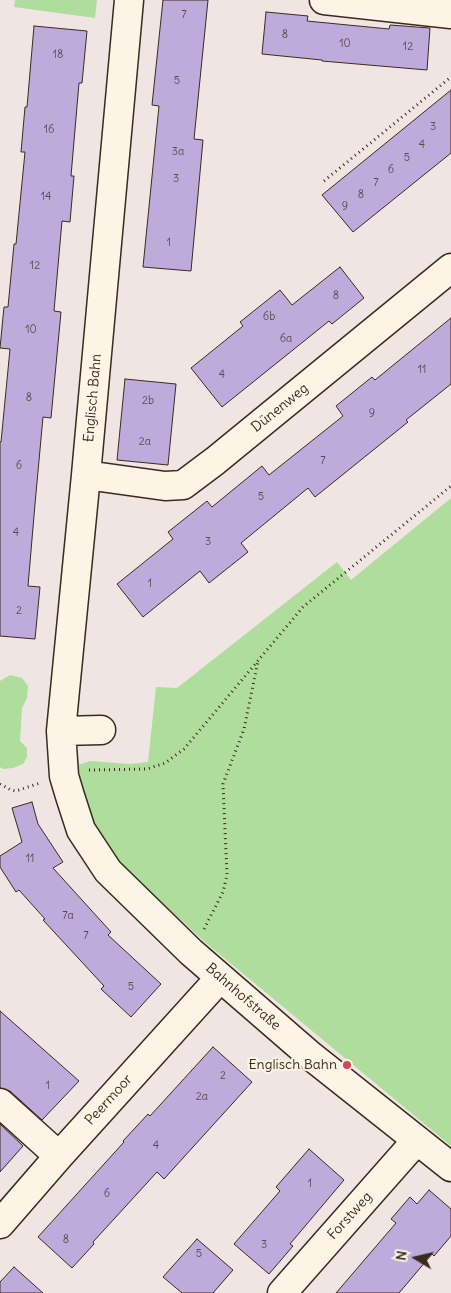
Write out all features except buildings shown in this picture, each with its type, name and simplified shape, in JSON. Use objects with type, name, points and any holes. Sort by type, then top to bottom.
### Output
[{"type":"street","name":"Englisch Bahn","points":[[67,786],[61,731],[129,0]]},
{"type":"street","points":[[324,0],[451,14]]},
{"type":"street","name":"Dünenweg","points":[[86,475],[165,486],[183,484],[215,461],[451,268]]},
{"type":"street","points":[[61,731],[101,730]]},
{"type":"street","name":"Bahnhofstraße","points":[[67,786],[81,830],[108,871],[220,978],[311,1056],[451,1167]]},
{"type":"street","name":"Peermoor","points":[[0,1224],[220,978]]},
{"type":"street","points":[[0,1103],[59,1156]]},
{"type":"street","name":"Forstweg","points":[[282,1293],[417,1140]]},
{"type":"path","points":[[324,180],[451,77]]},
{"type":"path","points":[[0,784],[11,790],[67,786],[90,770],[147,769],[166,763],[184,749],[302,607],[451,486]]},
{"type":"path","points":[[191,952],[223,892],[227,875],[223,784],[244,729],[258,660]]},
{"type":"green space","points":[[15,0],[97,0],[95,18],[14,7]]},
{"type":"green space","points":[[451,498],[451,1146],[206,943],[121,865],[94,827],[83,795],[78,765],[90,761],[130,764],[148,762],[156,687],[177,688],[337,562],[351,580]]},
{"type":"green space","points":[[10,675],[22,678],[28,686],[27,698],[22,708],[20,741],[27,748],[27,757],[23,764],[3,769],[0,767],[0,681]]},
{"type":"place","name":"Englisch Bahn","points":[[347,1065]]}]
